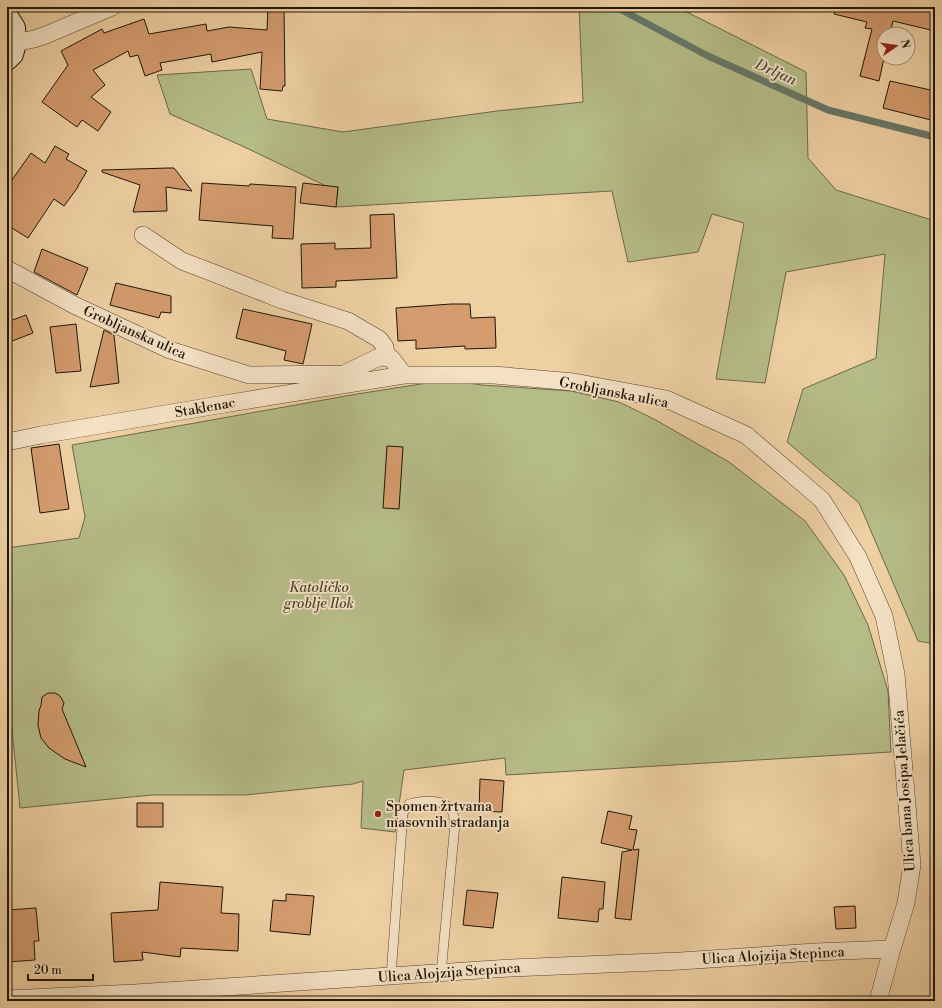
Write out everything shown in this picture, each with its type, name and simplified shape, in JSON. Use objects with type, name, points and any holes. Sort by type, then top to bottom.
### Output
[{"type":"street","points":[[11,51],[34,39],[112,7]]},
{"type":"street","points":[[7,17],[14,28],[11,51]]},
{"type":"street","points":[[143,235],[182,262],[282,300],[348,321],[379,339],[385,347],[386,358],[391,358],[404,375]]},
{"type":"street","name":"Grobljanska ulica","points":[[7,269],[74,305],[170,350],[249,375],[344,374],[379,357],[386,358]]},
{"type":"street","name":"Grobljanska ulica","points":[[404,375],[494,375],[574,382],[666,399],[746,435],[822,500],[858,557],[884,616],[896,674]]},
{"type":"street","name":"Staklenac","points":[[7,442],[212,406],[404,375]]},
{"type":"street","name":"Ulica bana Josipa Jelačića","points":[[878,1001],[906,903],[912,865],[896,674]]},
{"type":"street","name":"Ulica Alojzija Stepinca","points":[[7,999],[135,993],[511,968],[892,949]]},
{"type":"lane","points":[[391,976],[403,813],[409,804],[421,801],[435,801],[445,804],[452,811],[455,824],[441,973]]},
{"type":"green space","points":[[579,7],[677,7],[806,72],[808,158],[836,190],[935,221],[935,644],[918,641],[859,503],[787,442],[803,389],[876,358],[885,254],[786,272],[765,383],[716,379],[744,223],[712,214],[698,252],[628,262],[612,191],[336,207],[338,187],[326,186],[170,114],[157,75],[251,69],[267,119],[343,132],[497,111],[583,102]]},
{"type":"green space","name":"Katoličko groblje Ilok","points":[[454,381],[482,385],[571,391],[619,402],[654,419],[729,462],[805,521],[844,575],[868,625],[888,691],[891,752],[506,775],[505,758],[404,770],[395,832],[361,828],[363,781],[353,784],[245,795],[152,795],[20,808],[7,681],[7,548],[79,538],[85,517],[72,445],[357,394],[427,383]]},
{"type":"building","points":[[268,7],[284,7],[285,86],[283,86],[282,91],[260,89],[262,52],[212,62],[211,54],[160,63],[162,70],[145,76],[138,55],[130,57],[128,51],[93,70],[105,85],[91,97],[111,112],[98,131],[82,120],[77,127],[42,102],[68,65],[61,51],[102,29],[104,33],[144,19],[149,34],[206,24],[207,31],[229,27],[267,30]]},
{"type":"building","points":[[835,7],[935,7],[935,31],[893,21],[892,26],[876,26],[876,66],[882,66],[879,81],[860,76],[872,29],[865,28],[867,22],[834,14]]},
{"type":"building","points":[[890,81],[935,91],[935,121],[883,108]]},
{"type":"building","points":[[55,146],[69,154],[66,159],[87,171],[78,187],[64,206],[54,199],[28,238],[7,225],[7,187],[31,153],[45,163]]},
{"type":"building","points":[[174,168],[192,191],[166,187],[167,211],[133,212],[140,185],[102,172],[102,170]]},
{"type":"building","points":[[202,183],[296,187],[293,239],[272,238],[273,226],[199,220]]},
{"type":"building","points":[[303,183],[338,187],[336,207],[300,203]]},
{"type":"building","points":[[394,214],[397,278],[336,281],[336,287],[302,288],[301,244],[335,243],[335,249],[371,248],[370,215]]},
{"type":"building","points":[[42,249],[88,268],[77,295],[34,272]]},
{"type":"building","points":[[116,283],[171,296],[171,313],[161,312],[159,318],[110,305]]},
{"type":"building","points":[[470,304],[471,318],[495,317],[496,348],[465,349],[465,346],[416,349],[416,340],[398,341],[396,308]]},
{"type":"building","points":[[243,309],[312,324],[303,364],[284,360],[286,351],[236,338]]},
{"type":"building","points":[[26,315],[33,333],[7,343],[7,322]]},
{"type":"building","points":[[76,324],[81,371],[56,373],[50,327]]},
{"type":"building","points":[[104,330],[114,335],[119,383],[90,387]]},
{"type":"building","points":[[59,444],[69,509],[40,513],[31,448]]},
{"type":"building","points":[[387,446],[403,447],[399,509],[383,508]]},
{"type":"building","points":[[48,693],[55,693],[60,696],[64,703],[62,709],[86,767],[65,759],[49,748],[41,738],[38,725],[39,711],[42,697]]},
{"type":"building","points":[[480,779],[504,781],[502,812],[479,811]]},
{"type":"building","points":[[137,803],[163,803],[163,827],[137,827]]},
{"type":"building","points":[[608,811],[632,816],[629,829],[637,830],[633,850],[639,849],[631,920],[615,918],[622,852],[632,850],[601,843]]},
{"type":"building","points":[[562,877],[605,882],[603,909],[599,909],[598,922],[558,918]]},
{"type":"building","points":[[160,882],[223,887],[221,913],[239,914],[238,951],[181,948],[180,957],[142,952],[143,960],[114,962],[111,913],[158,910]]},
{"type":"building","points":[[467,890],[498,893],[493,928],[463,925]]},
{"type":"building","points":[[286,894],[314,896],[310,935],[270,931],[273,900],[286,901]]},
{"type":"building","points":[[855,906],[856,928],[836,929],[834,907]]},
{"type":"building","points":[[36,908],[39,941],[34,941],[35,960],[7,962],[7,910]]},
{"type":"waterway","name":"Drljan","points":[[616,7],[708,56],[828,110],[935,137]]},
{"type":"place","name":"Spomen žrtvama masovnih stradanja","points":[[378,814]]}]
